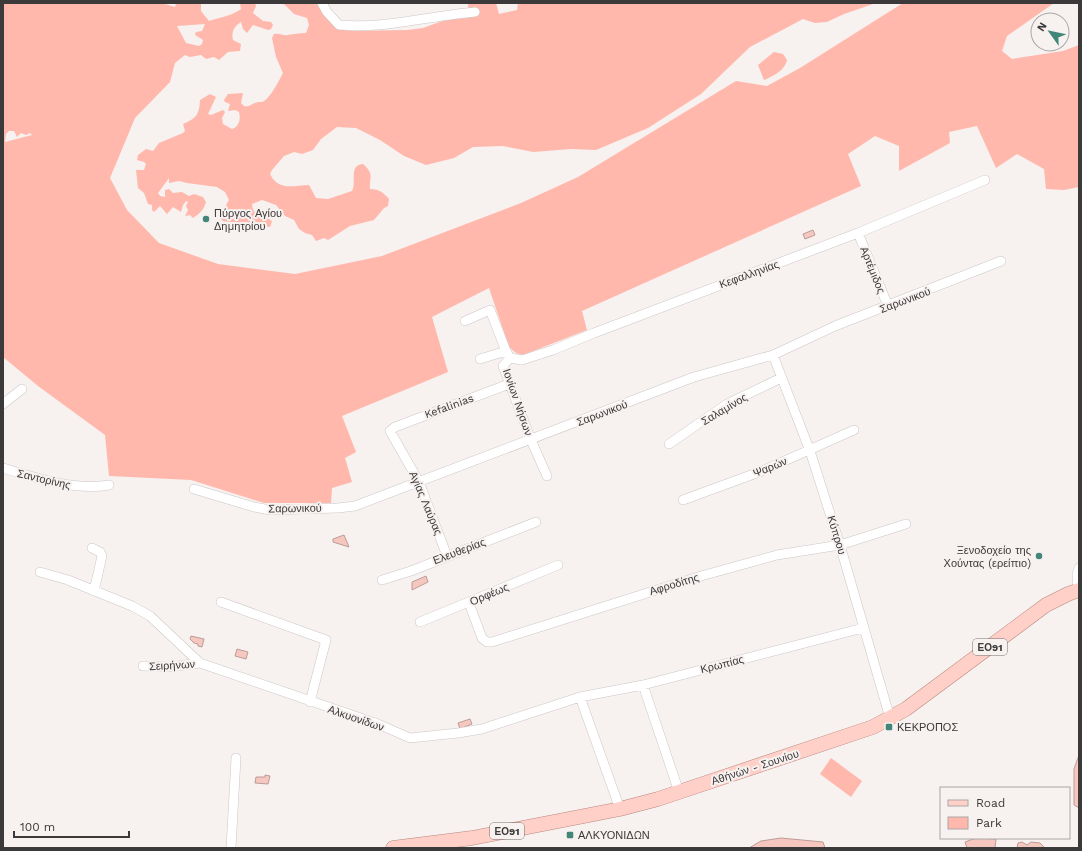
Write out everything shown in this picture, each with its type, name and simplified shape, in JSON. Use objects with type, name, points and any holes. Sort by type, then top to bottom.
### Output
[{"type":"main road","name":"Αθήνών - Σουνίου","points":[[393,848],[472,838],[620,809],[679,792],[847,736],[890,718],[942,683],[1046,605],[1078,590]]},
{"type":"street","points":[[322,3],[327,12],[339,25],[358,26],[406,22],[442,15],[474,12]]},
{"type":"street","name":"Κεφαλληνίας","points":[[480,359],[508,354],[522,360],[553,350],[594,333],[858,234],[985,180]]},
{"type":"street","name":"Αρτέμιδος","points":[[858,234],[888,306]]},
{"type":"street","name":"Σαρωνικού","points":[[194,489],[254,507],[270,510],[338,508],[370,501],[694,377],[772,355],[835,326],[1001,261]]},
{"type":"street","points":[[464,321],[490,310],[508,354]]},
{"type":"street","name":"Ιονίων Νήσων","points":[[508,354],[503,366],[531,440],[547,476]]},
{"type":"street","name":"Κύπρου","points":[[772,355],[810,451],[840,544],[890,718]]},
{"type":"street","name":"Σαλαμίνος","points":[[670,444],[727,404],[781,378]]},
{"type":"street","name":"Kefalinias","points":[[390,431],[428,414],[509,384]]},
{"type":"street","points":[[3,404],[22,389]]},
{"type":"street","name":"Ψαρών","points":[[683,500],[810,451],[854,430]]},
{"type":"street","name":"Αγίας Λαύρας","points":[[390,431],[419,482],[447,556]]},
{"type":"street","name":"Σαντορίνης","points":[[3,468],[57,484],[96,488],[109,486]]},
{"type":"street","name":"Ελευθερίας","points":[[382,580],[411,571],[536,522]]},
{"type":"street","name":"Αφροδίτης","points":[[469,603],[482,638],[487,642],[492,642],[701,576],[777,556],[840,544],[906,524]]},
{"type":"street","points":[[92,548],[100,552],[102,556],[94,591]]},
{"type":"street","name":"Ορφέως","points":[[420,622],[558,565]]},
{"type":"street","points":[[1078,590],[1077,574],[1079,568]]},
{"type":"street","name":"Αλκυονίδων","points":[[40,572],[68,580],[132,606],[150,616],[200,663],[310,702],[378,724],[410,738],[421,738],[482,729],[580,697]]},
{"type":"street","points":[[221,602],[326,640],[310,702]]},
{"type":"street","name":"Κρωπίας","points":[[580,697],[642,685],[863,628]]},
{"type":"street","name":"Σειρήνων","points":[[143,666],[169,667],[200,663]]},
{"type":"street","points":[[642,685],[679,792]]},
{"type":"street","points":[[580,697],[620,809]]},
{"type":"street","points":[[231,848],[236,758]]},
{"type":"green space","points":[[3,3],[162,3],[175,7],[176,3],[201,3],[201,11],[209,21],[238,11],[241,9],[240,3],[255,3],[256,6],[253,13],[263,21],[271,22],[273,25],[271,29],[268,30],[253,25],[247,33],[243,29],[241,22],[235,28],[232,35],[233,40],[241,44],[240,51],[228,52],[219,60],[214,57],[206,59],[201,55],[190,57],[185,55],[175,63],[170,82],[135,118],[110,178],[127,210],[159,243],[218,264],[295,274],[382,256],[521,203],[578,177],[736,81],[767,86],[800,68],[903,3],[1054,3],[1041,12],[1030,12],[1030,20],[1007,36],[1002,51],[1012,59],[1057,52],[1070,52],[1070,48],[1079,45],[1079,187],[1064,190],[1046,189],[1044,169],[1017,154],[996,168],[977,126],[949,132],[950,143],[899,171],[899,146],[875,136],[848,154],[861,186],[582,311],[587,330],[523,355],[516,353],[509,347],[489,288],[432,317],[448,372],[342,416],[356,452],[345,458],[352,482],[332,488],[331,503],[264,503],[191,480],[109,476],[105,435],[38,386],[3,357]],"holes":[[[205,24],[202,31],[196,32],[195,35],[203,40],[202,44],[199,46],[186,43],[177,26]],[[9,131],[14,131],[17,137],[21,133],[26,135],[30,133],[32,135],[5,142],[6,134]]]},
{"type":"green space","points":[[283,3],[318,3],[320,9],[343,30],[354,31],[408,30],[423,28],[448,19],[469,18],[468,3],[496,3],[499,14],[517,10],[518,3],[876,3],[844,14],[827,22],[815,23],[803,19],[750,47],[701,94],[648,128],[596,150],[571,149],[533,152],[503,146],[473,147],[454,158],[426,165],[404,156],[380,140],[356,128],[337,127],[321,139],[313,150],[302,154],[294,152],[284,156],[270,174],[274,180],[282,185],[309,185],[316,198],[328,199],[352,191],[354,171],[358,165],[363,164],[367,168],[371,176],[370,189],[379,191],[385,195],[389,199],[388,206],[384,208],[374,220],[350,226],[328,240],[324,238],[316,241],[312,235],[299,229],[294,220],[285,216],[276,205],[262,200],[252,204],[253,208],[256,213],[272,221],[270,227],[223,221],[220,218],[223,214],[229,211],[226,205],[229,200],[225,192],[217,187],[179,181],[169,183],[169,178],[158,193],[160,196],[165,197],[165,190],[169,189],[173,193],[182,192],[189,196],[194,194],[203,197],[206,202],[205,205],[201,212],[193,218],[190,215],[185,216],[188,210],[186,206],[188,202],[186,201],[181,212],[173,207],[167,214],[160,206],[154,212],[152,210],[152,205],[148,204],[144,193],[138,188],[136,170],[144,170],[146,164],[137,160],[138,155],[146,149],[153,151],[159,143],[183,133],[185,131],[183,124],[196,116],[199,110],[200,100],[210,94],[216,97],[208,114],[211,115],[223,110],[225,112],[222,118],[223,124],[232,129],[238,125],[240,115],[239,112],[235,110],[228,111],[230,104],[224,100],[228,94],[243,93],[241,103],[244,106],[250,106],[256,102],[263,102],[269,96],[283,73],[276,57],[272,38],[274,34],[286,35],[306,33],[309,25],[307,18],[294,14]]},
{"type":"green space","points":[[774,52],[783,54],[787,60],[786,64],[772,77],[764,80],[758,65]]},
{"type":"green space","points":[[831,758],[862,781],[851,797],[820,774]]},
{"type":"shaded area","points":[[813,230],[815,235],[805,239],[803,234]]},
{"type":"shaded area","points":[[344,535],[349,547],[333,542],[333,539]]},
{"type":"shaded area","points":[[426,576],[428,582],[412,590],[412,582]]},
{"type":"shaded area","points":[[191,636],[204,639],[202,647],[198,646],[198,644],[194,643],[190,639]]},
{"type":"shaded area","points":[[237,649],[248,652],[246,659],[235,656]]},
{"type":"shaded area","points":[[470,719],[472,724],[460,729],[458,723]]},
{"type":"shaded area","points":[[1079,755],[1079,808],[1074,805],[1074,769]]},
{"type":"shaded area","points":[[265,775],[270,776],[268,784],[255,783],[256,777],[265,777]]},
{"type":"shaded area","points":[[781,838],[823,842],[825,848],[749,848],[761,841]]},
{"type":"shaded area","points":[[973,839],[996,839],[995,848],[967,848],[965,842]]},
{"type":"shaded area","points":[[1022,842],[1027,845],[1031,842],[1040,843],[1045,848],[1017,848],[1018,843]]},
{"type":"place","name":"Πύργος Αγίου Δημητρίου","points":[[206,219]]},
{"type":"place","name":"Ξενοδοχείο της Χούντας (ερείπιο)","points":[[1039,556]]},
{"type":"place","name":"ΚΕΚΡΟΠΟΣ","points":[[889,727]]},
{"type":"place","name":"ΑΛΚΥΟΝΙΔΩΝ","points":[[570,835]]}]
